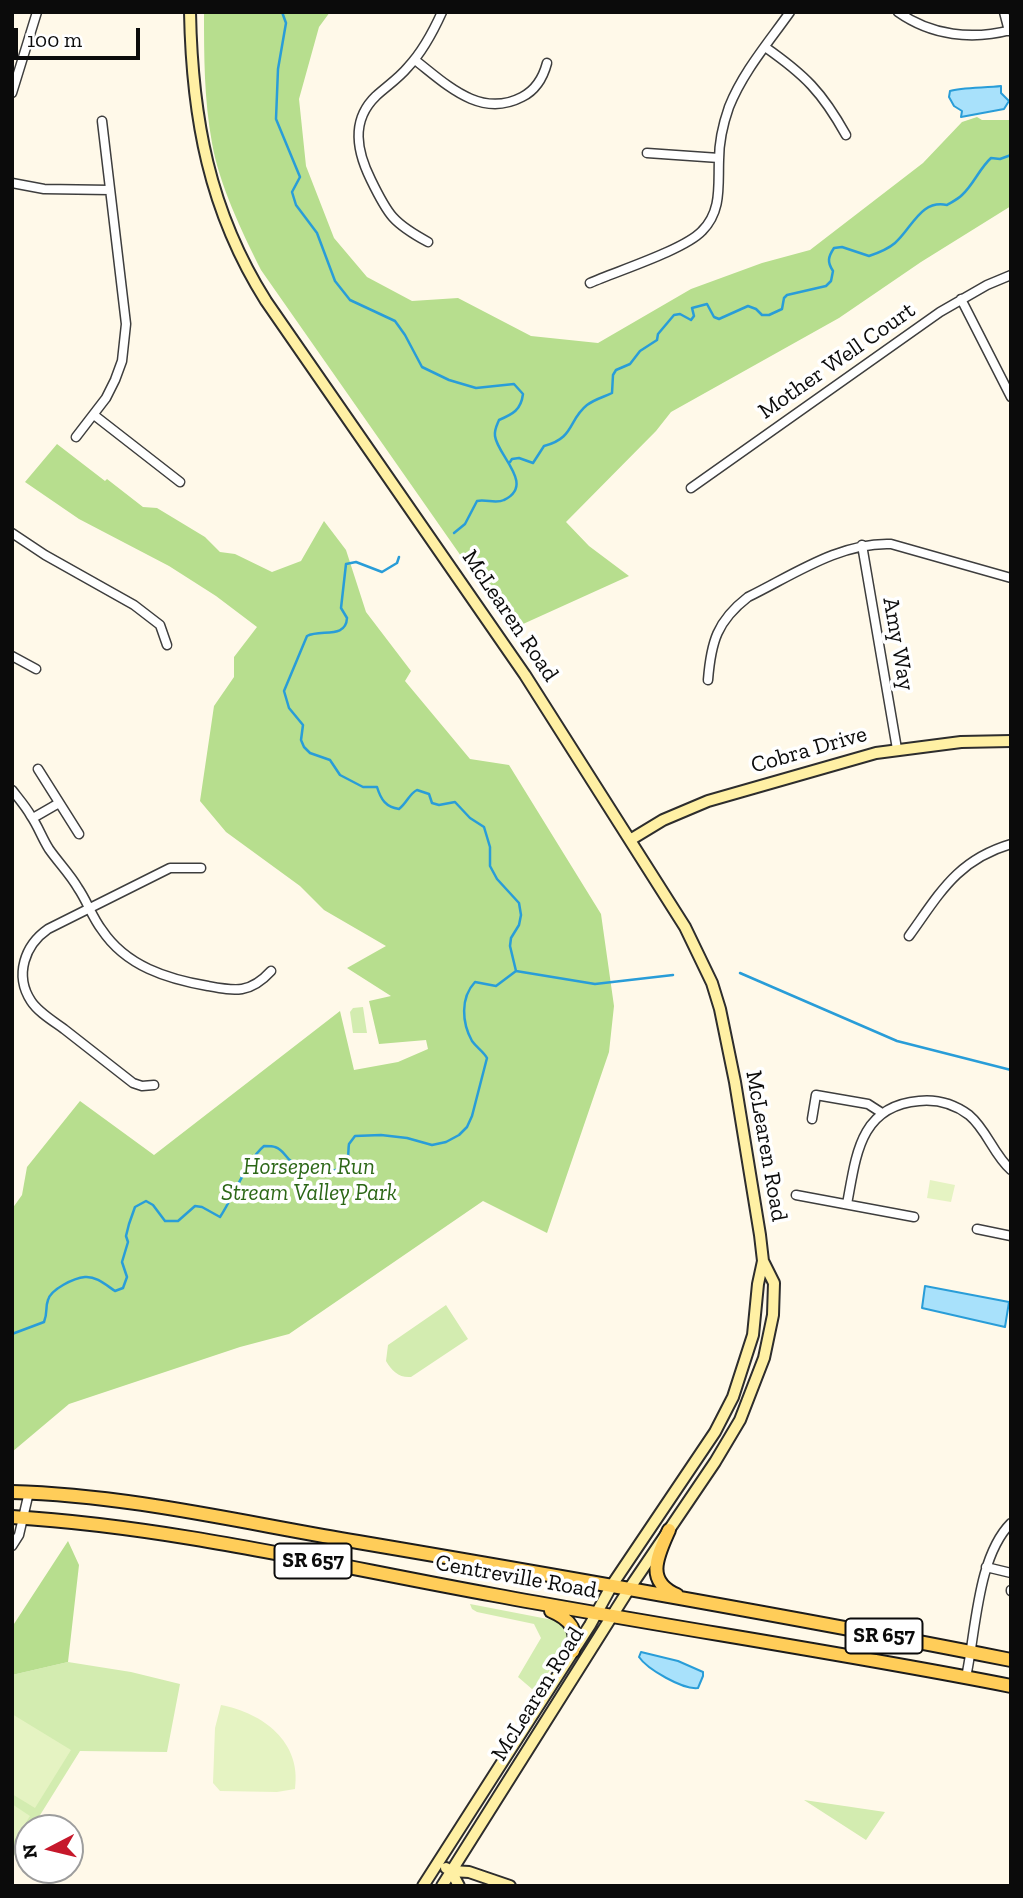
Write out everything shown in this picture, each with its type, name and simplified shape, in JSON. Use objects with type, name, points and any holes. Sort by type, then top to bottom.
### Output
[{"type":"main road","name":"McLearen Road","points":[[190,12],[194,89],[203,151],[220,209],[246,268],[266,301],[525,675],[685,927],[716,996],[747,1151],[763,1261],[774,1283],[773,1315],[764,1359],[748,1403],[729,1440],[629,1589],[442,1886]]},
{"type":"main road","name":"Cobra Drive","points":[[630,840],[663,820],[708,802],[814,769],[897,749],[961,742],[1011,741]]},
{"type":"main road","name":"McLearen Road","points":[[423,1886],[597,1614],[612,1585],[702,1453],[725,1413],[753,1335],[763,1261]]},
{"type":"main road","name":"Centreville Road","points":[[12,1492],[89,1497],[167,1509],[612,1585],[1011,1660]]},
{"type":"main road","name":"Centreville Road","points":[[18,1517],[107,1525],[185,1538],[597,1614],[1011,1686]]},
{"type":"main road","points":[[669,1530],[655,1569],[657,1577],[668,1591],[687,1599]]},
{"type":"main road","points":[[531,1602],[563,1616],[572,1625],[576,1641],[573,1651]]},
{"type":"main road","points":[[438,1863],[451,1871],[469,1872],[510,1886]]},
{"type":"main road","points":[[451,1871],[459,1886]]},
{"type":"street","points":[[12,93],[37,12]]},
{"type":"street","points":[[428,242],[398,225],[391,217],[366,170],[358,146],[359,126],[369,104],[415,60],[442,12]]},
{"type":"street","points":[[590,283],[688,242],[705,228],[717,208],[719,158],[729,107],[744,76],[790,12]]},
{"type":"street","points":[[898,12],[923,26],[974,36],[1010,30],[1004,12]]},
{"type":"street","points":[[765,47],[809,81],[822,96],[846,135]]},
{"type":"street","points":[[415,60],[461,95],[492,105],[514,101],[532,90],[543,76],[547,63]]},
{"type":"street","points":[[76,437],[106,398],[115,380],[122,361],[126,334],[126,309],[102,121]]},
{"type":"street","points":[[647,153],[719,158]]},
{"type":"street","points":[[12,183],[44,189],[110,190]]},
{"type":"street","name":"Mother Well Court","points":[[691,488],[930,318],[961,299],[1011,275]]},
{"type":"street","points":[[961,299],[1011,397]]},
{"type":"street","points":[[94,415],[180,482]]},
{"type":"street","points":[[12,533],[45,555],[134,605],[160,625],[167,645]]},
{"type":"street","points":[[708,680],[714,638],[727,615],[748,597],[838,552],[862,545],[891,544],[1011,578]]},
{"type":"street","name":"Amy Way","points":[[862,545],[897,749]]},
{"type":"street","points":[[12,656],[36,669]]},
{"type":"street","points":[[38,769],[79,834]]},
{"type":"street","points":[[12,790],[33,818],[50,850],[77,886],[108,938],[120,949],[157,974],[229,990],[246,989],[260,983],[271,971]]},
{"type":"street","points":[[33,818],[59,803]]},
{"type":"street","points":[[909,936],[940,891],[957,873],[982,854],[1011,844]]},
{"type":"street","points":[[154,1085],[142,1086],[133,1083],[37,1008],[25,988],[22,969],[24,959],[35,940],[48,929],[170,868],[201,867]]},
{"type":"street","points":[[812,1119],[816,1095],[868,1104],[882,1113]]},
{"type":"street","points":[[847,1204],[861,1140],[874,1121],[882,1113],[921,1100],[950,1104],[976,1122],[1011,1170]]},
{"type":"street","points":[[796,1195],[914,1217]]},
{"type":"street","points":[[977,1230],[1011,1236]]},
{"type":"street","points":[[12,1546],[19,1535],[18,1517],[30,1492]]},
{"type":"street","points":[[965,1678],[986,1567],[994,1546],[1011,1523]]},
{"type":"street","points":[[986,1567],[1011,1573]]},
{"type":"green space","points":[[204,12],[330,12],[319,27],[299,99],[306,166],[334,238],[367,277],[412,301],[458,298],[531,336],[598,343],[691,289],[762,263],[810,250],[923,163],[962,122],[977,117],[982,120],[1011,120],[1011,206],[921,262],[839,318],[671,412],[656,431],[566,522],[589,546],[629,576],[512,629],[261,270],[246,240],[220,175],[209,127],[204,61]]},
{"type":"green space","name":"Horsepen Run Stream Valley Park","points":[[57,444],[143,507],[157,508],[205,537],[220,552],[235,554],[272,572],[301,561],[324,521],[346,550],[366,612],[411,671],[405,681],[470,759],[509,765],[601,914],[614,1006],[609,1052],[547,1233],[483,1201],[289,1334],[240,1347],[69,1404],[12,1452],[12,1209],[22,1195],[27,1167],[80,1101],[154,1155],[340,1011],[354,1070],[398,1062],[428,1049],[426,1040],[379,1044],[369,1001],[391,996],[347,968],[386,946],[324,910],[300,886],[226,832],[200,801],[214,706],[234,677],[234,657],[257,627],[216,596],[169,566],[79,519],[25,482]]},
{"type":"green space","points":[[363,1007],[367,1033],[353,1033],[350,1012],[353,1008]]},
{"type":"green space","points":[[930,1180],[955,1185],[951,1202],[927,1198]]},
{"type":"green space","points":[[446,1305],[468,1339],[411,1377],[396,1373],[386,1361],[388,1345]]},
{"type":"green space","points":[[68,1541],[79,1565],[68,1662],[12,1675],[12,1627]]},
{"type":"green space","points":[[470,1604],[558,1621],[566,1628],[569,1641],[540,1685],[532,1689],[518,1677],[541,1638],[534,1624],[477,1612]]},
{"type":"green space","points":[[68,1662],[131,1672],[180,1684],[167,1752],[80,1751],[41,1814],[14,1814],[12,1859],[12,1675]]},
{"type":"green space","points":[[221,1705],[251,1715],[276,1732],[292,1757],[296,1772],[295,1789],[277,1792],[220,1791],[213,1783],[215,1728]]},
{"type":"green space","points":[[12,1714],[71,1750],[35,1808],[12,1794]]},
{"type":"green space","points":[[804,1800],[885,1812],[866,1840]]},
{"type":"green space","points":[[12,1804],[27,1814],[14,1814],[12,1844]]},
{"type":"water","points":[[1001,86],[1001,93],[1009,101],[1004,109],[961,117],[962,111],[954,106],[949,97],[950,91]]},
{"type":"water","points":[[925,1286],[1009,1302],[1005,1327],[922,1308]]},
{"type":"water","points":[[641,1652],[678,1661],[703,1672],[698,1688],[684,1686],[657,1673],[639,1657]]},
{"type":"waterway","points":[[282,12],[286,23],[278,69],[276,119],[300,177],[292,192],[296,205],[317,233],[335,281],[350,300],[395,321],[422,367],[449,380],[476,388],[514,384],[523,394],[518,408],[499,420],[495,432],[497,444],[516,478],[513,494],[501,501],[477,501],[465,524],[454,533]]},
{"type":"waterway","points":[[510,462],[519,458],[533,463],[544,446],[554,443],[566,433],[587,405],[612,393],[616,370],[630,364],[640,351],[657,340],[658,334],[674,315],[680,314],[691,320],[694,316],[692,308],[707,304],[714,317],[719,319],[748,306],[762,315],[782,309],[787,295],[826,286],[831,281],[833,271],[829,260],[834,248],[842,247],[869,256],[886,249],[901,237],[924,210],[938,204],[947,205],[960,196],[991,158],[1000,159],[1011,155]]},
{"type":"waterway","points":[[12,1334],[44,1322],[50,1296],[69,1282],[89,1277],[101,1281],[115,1291],[123,1288],[127,1277],[122,1262],[135,1207],[146,1201],[153,1205],[165,1221],[178,1221],[195,1206],[220,1217],[252,1160],[264,1146],[278,1148],[291,1161],[304,1168],[329,1171],[343,1166],[348,1158],[349,1144],[355,1136],[407,1138],[432,1145],[446,1142],[467,1127],[487,1058],[469,1034],[465,1003],[475,982],[496,986],[516,971],[510,946],[511,938],[519,925],[519,903],[497,879],[490,866],[490,847],[484,827],[470,818],[455,802],[439,805],[432,803],[429,794],[417,790],[399,809],[394,808],[380,796],[377,787],[363,787],[340,775],[330,760],[310,753],[304,747],[301,740],[303,725],[289,708],[284,691],[307,636],[338,631],[346,625],[347,618],[341,608],[346,564],[356,562],[382,572],[397,563],[399,557]]},
{"type":"waterway","points":[[516,971],[595,984],[673,975]]},
{"type":"waterway","points":[[740,973],[897,1041],[1011,1070]]}]
